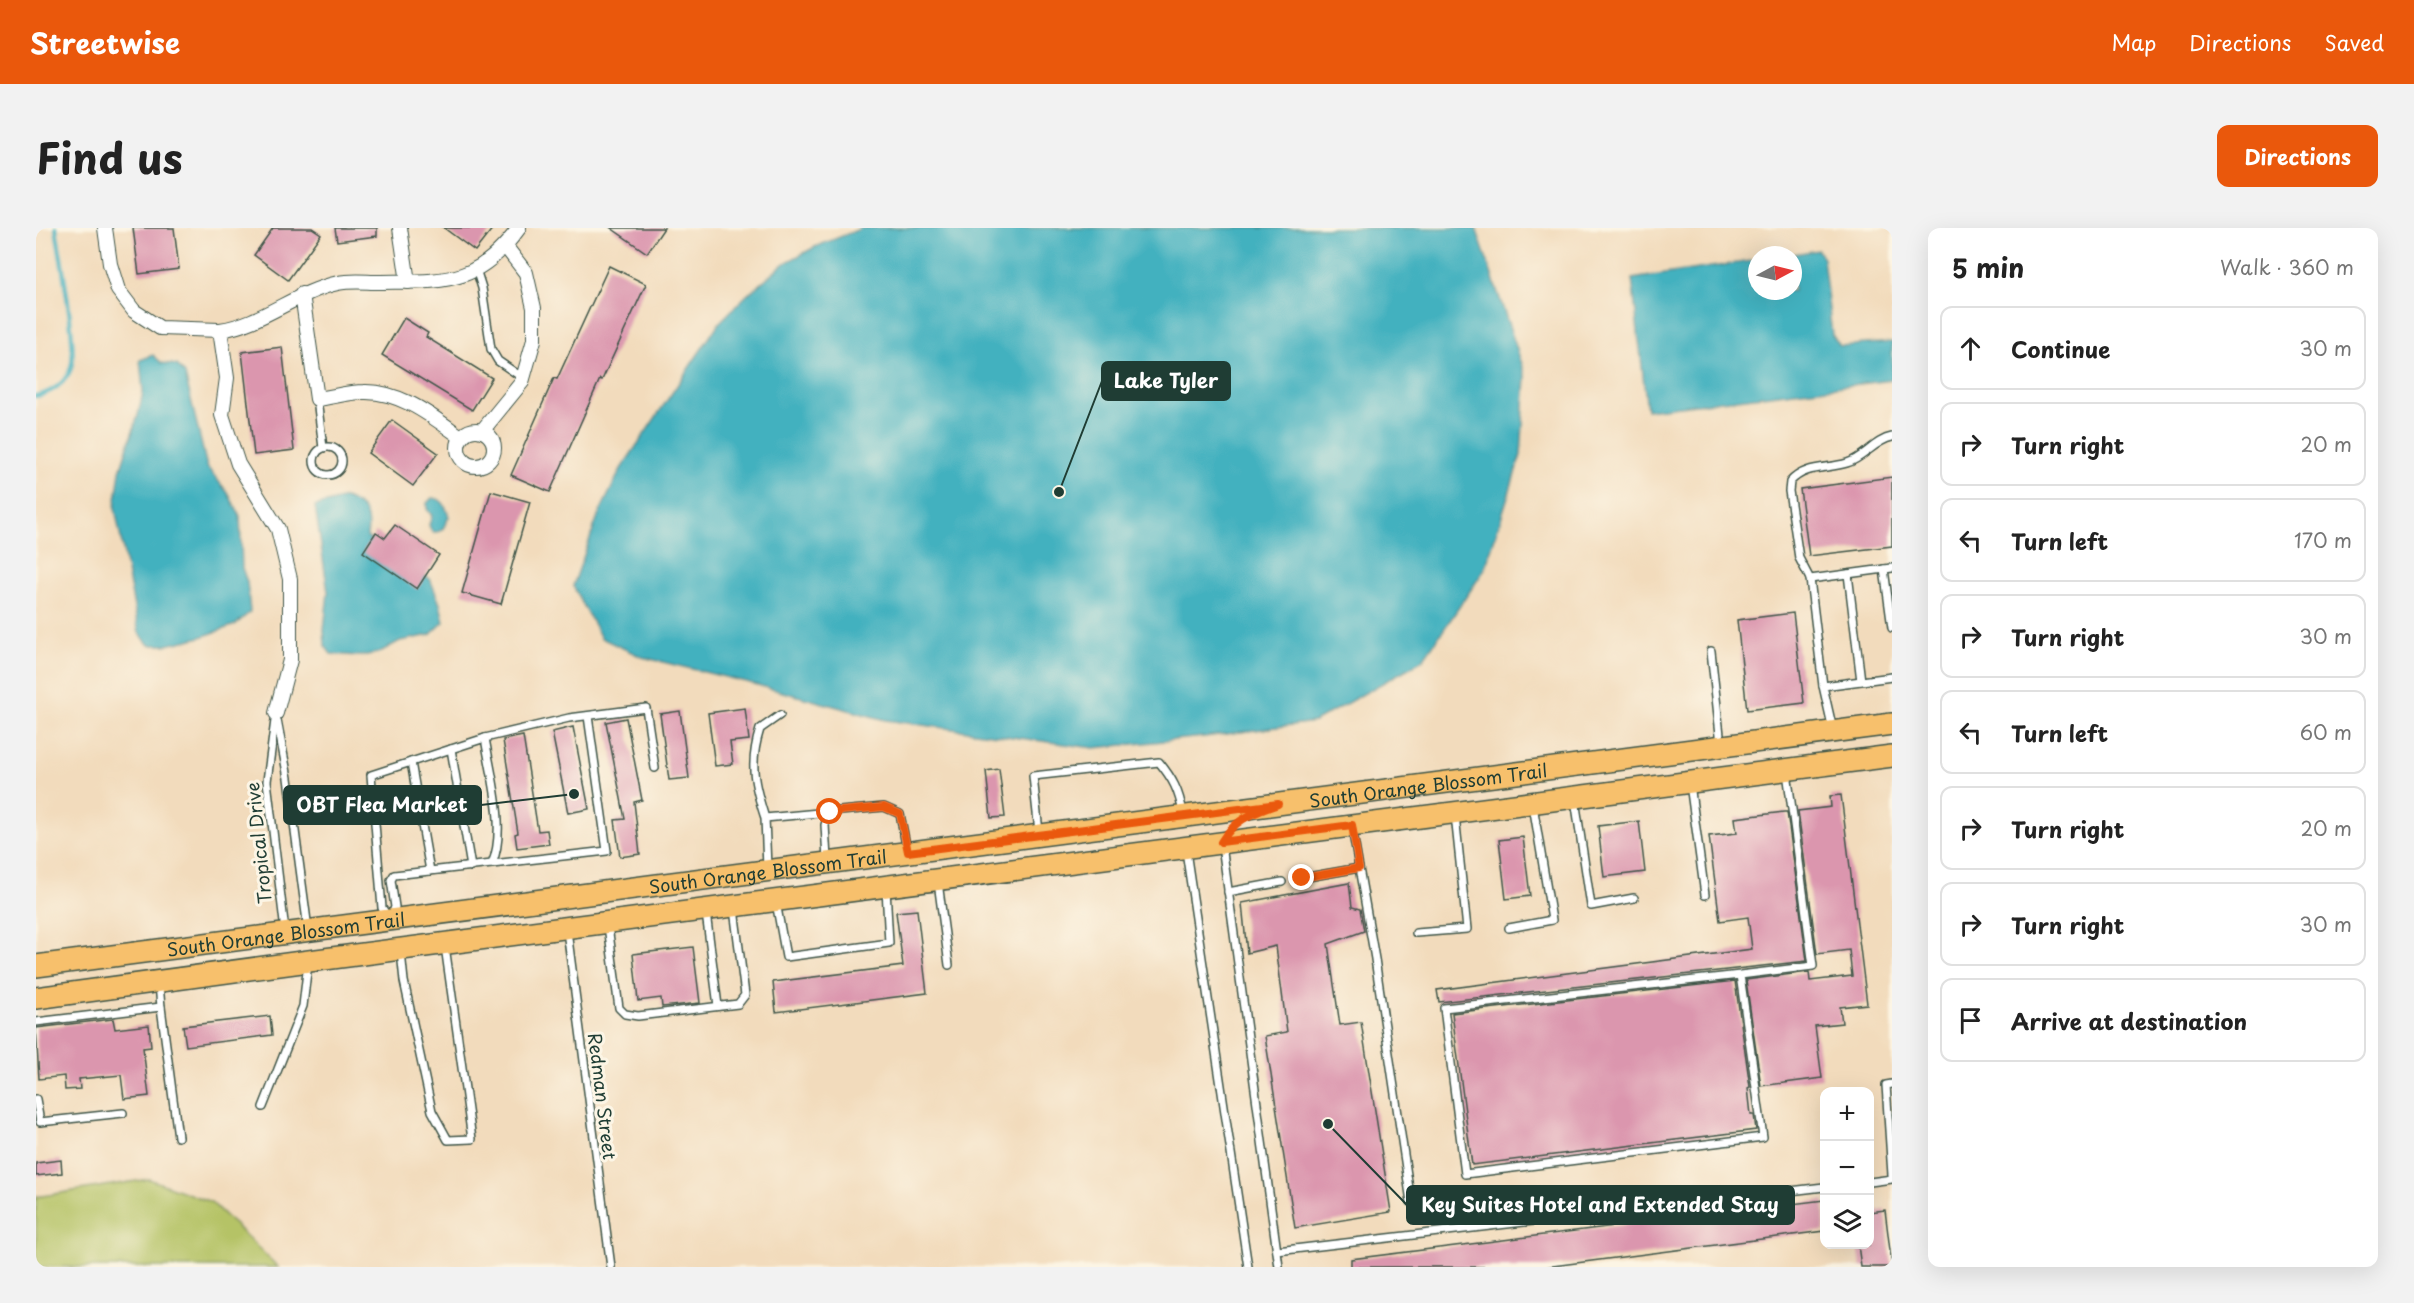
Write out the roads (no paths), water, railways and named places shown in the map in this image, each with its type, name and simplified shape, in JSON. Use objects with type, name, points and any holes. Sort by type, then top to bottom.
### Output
[{"type":"main road","name":"South Orange Blossom Trail","points":[[36,966],[1892,724]]},
{"type":"main road","name":"South Orange Blossom Trail","points":[[36,998],[1892,756]]},
{"type":"main road","points":[[1221,842],[1231,827],[1244,818],[1278,804]]},
{"type":"main road","points":[[1124,855],[1162,841],[1177,830],[1183,816]]},
{"type":"main road","points":[[566,928],[576,913],[589,903],[619,890]]},
{"type":"main road","points":[[255,968],[287,958],[301,946],[308,931]]},
{"type":"street","points":[[105,228],[110,264],[118,290],[134,311],[159,328],[220,330],[236,327],[303,294],[340,282],[436,282],[470,274],[506,247],[519,228]]},
{"type":"street","points":[[400,228],[408,282]]},
{"type":"street","points":[[482,431],[523,378],[534,340],[534,308],[526,273],[506,247]]},
{"type":"street","points":[[303,294],[317,399],[365,391],[388,396],[414,404],[461,437]]},
{"type":"street","name":"Tropical Drive","points":[[220,330],[227,378],[222,415],[238,464],[278,529],[290,579],[290,660],[276,713]]},
{"type":"street","points":[[470,431],[482,431],[490,437],[494,449],[490,461],[481,466],[468,465],[459,455],[458,442],[461,437],[470,431]]},
{"type":"lane","points":[[476,269],[482,288],[491,349],[498,361],[523,378]]},
{"type":"lane","points":[[317,399],[323,448]]},
{"type":"lane","points":[[1833,731],[1823,686],[1810,579],[1799,558],[1789,491],[1790,482],[1809,469],[1861,458],[1886,438],[1892,437]]},
{"type":"lane","points":[[323,448],[335,449],[341,456],[342,465],[332,475],[323,475],[313,464],[315,455],[323,448]]},
{"type":"lane","points":[[1810,579],[1888,568],[1892,628]]},
{"type":"lane","points":[[1848,574],[1861,681]]},
{"type":"lane","points":[[1711,651],[1721,746]]},
{"type":"lane","points":[[1823,686],[1892,677]]},
{"type":"lane","points":[[390,920],[382,905],[371,775],[485,738],[569,718],[646,708],[655,768]]},
{"type":"lane","name":"Tropical Drive","points":[[276,713],[288,778],[308,931]]},
{"type":"lane","name":"Tropical Drive","points":[[276,713],[267,781],[285,934]]},
{"type":"lane","points":[[767,871],[765,818],[758,794],[753,757],[760,729],[780,715]]},
{"type":"lane","points":[[390,920],[395,907],[391,880],[394,875],[607,851],[588,716]]},
{"type":"lane","points":[[485,738],[499,831],[498,850],[492,864]]},
{"type":"lane","points":[[451,749],[471,867]]},
{"type":"lane","points":[[411,762],[430,871]]},
{"type":"lane","points":[[1040,835],[1033,776],[1159,762],[1174,780],[1180,794],[1183,816]]},
{"type":"lane","points":[[1740,975],[1762,1137],[1465,1174],[1444,1008],[1813,966],[1786,770]]},
{"type":"lane","points":[[1690,782],[1704,895]]},
{"type":"lane","points":[[1574,797],[1591,906],[1634,898]]},
{"type":"lane","points":[[1509,927],[1552,920],[1532,802]]},
{"type":"lane","points":[[765,818],[884,807],[900,814],[908,852]]},
{"type":"lane","points":[[827,863],[825,825],[830,812]]},
{"type":"lane","points":[[1416,933],[1467,929],[1455,812]]},
{"type":"lane","points":[[1352,825],[1411,1202]]},
{"type":"lane","points":[[1221,842],[1279,1267]]},
{"type":"lane","points":[[1185,847],[1221,1074],[1248,1267]]},
{"type":"lane","points":[[1302,878],[1359,868]]},
{"type":"lane","points":[[938,879],[949,965]]},
{"type":"lane","points":[[1228,892],[1282,882]]},
{"type":"lane","points":[[776,901],[786,957],[889,943],[886,886]]},
{"type":"lane","points":[[608,923],[619,1008],[625,1014],[638,1016],[738,1004],[745,995],[734,906]]},
{"type":"lane","points":[[706,910],[718,1006]]},
{"type":"lane","name":"Redman Street","points":[[566,928],[611,1267]]},
{"type":"lane","points":[[401,949],[404,981],[432,1111],[448,1140],[472,1139],[444,944]]},
{"type":"lane","points":[[263,1107],[303,1006],[309,961]]},
{"type":"lane","points":[[159,981],[178,1137]]},
{"type":"lane","points":[[36,1022],[161,1007]]},
{"type":"lane","points":[[1874,1181],[1892,1177],[1886,1085],[1892,1084]]},
{"type":"lane","points":[[36,1099],[40,1122],[123,1113]]},
{"type":"lane","points":[[1277,1251],[1820,1187]]},
{"type":"water","points":[[862,228],[1476,228],[1526,376],[1521,455],[1485,569],[1423,660],[1314,722],[1204,737],[1094,748],[885,720],[750,683],[642,657],[601,638],[573,586],[598,516],[621,469],[719,323],[747,295],[783,264],[815,247]]},
{"type":"water","points":[[1818,250],[1823,259],[1832,335],[1840,346],[1892,342],[1892,380],[1647,410],[1632,279],[1748,261],[1748,300],[1802,300],[1802,253]]},
{"type":"water","points":[[153,355],[162,363],[177,365],[185,374],[207,467],[228,493],[240,516],[242,568],[247,582],[250,612],[235,625],[201,637],[167,645],[149,645],[139,633],[115,508],[120,471],[143,392],[140,360]]},
{"type":"water","points":[[345,498],[358,504],[365,512],[368,523],[367,537],[430,579],[444,622],[430,635],[400,641],[378,653],[360,656],[331,654],[325,646],[324,630],[328,592],[315,506]]},
{"type":"water","points":[[432,498],[441,501],[449,517],[443,528],[436,532],[432,532],[429,525],[432,516],[427,509],[427,503]]},
{"type":"waterway","points":[[36,396],[62,383],[69,373],[73,357],[56,228]]},
{"type":"place","name":"Lake Tyler","points":[[1059,492]]},
{"type":"place","name":"OBT Flea Market","points":[[574,794]]},
{"type":"place","name":"Key Suites Hotel and Extended Stay","points":[[1328,1124]]}]
